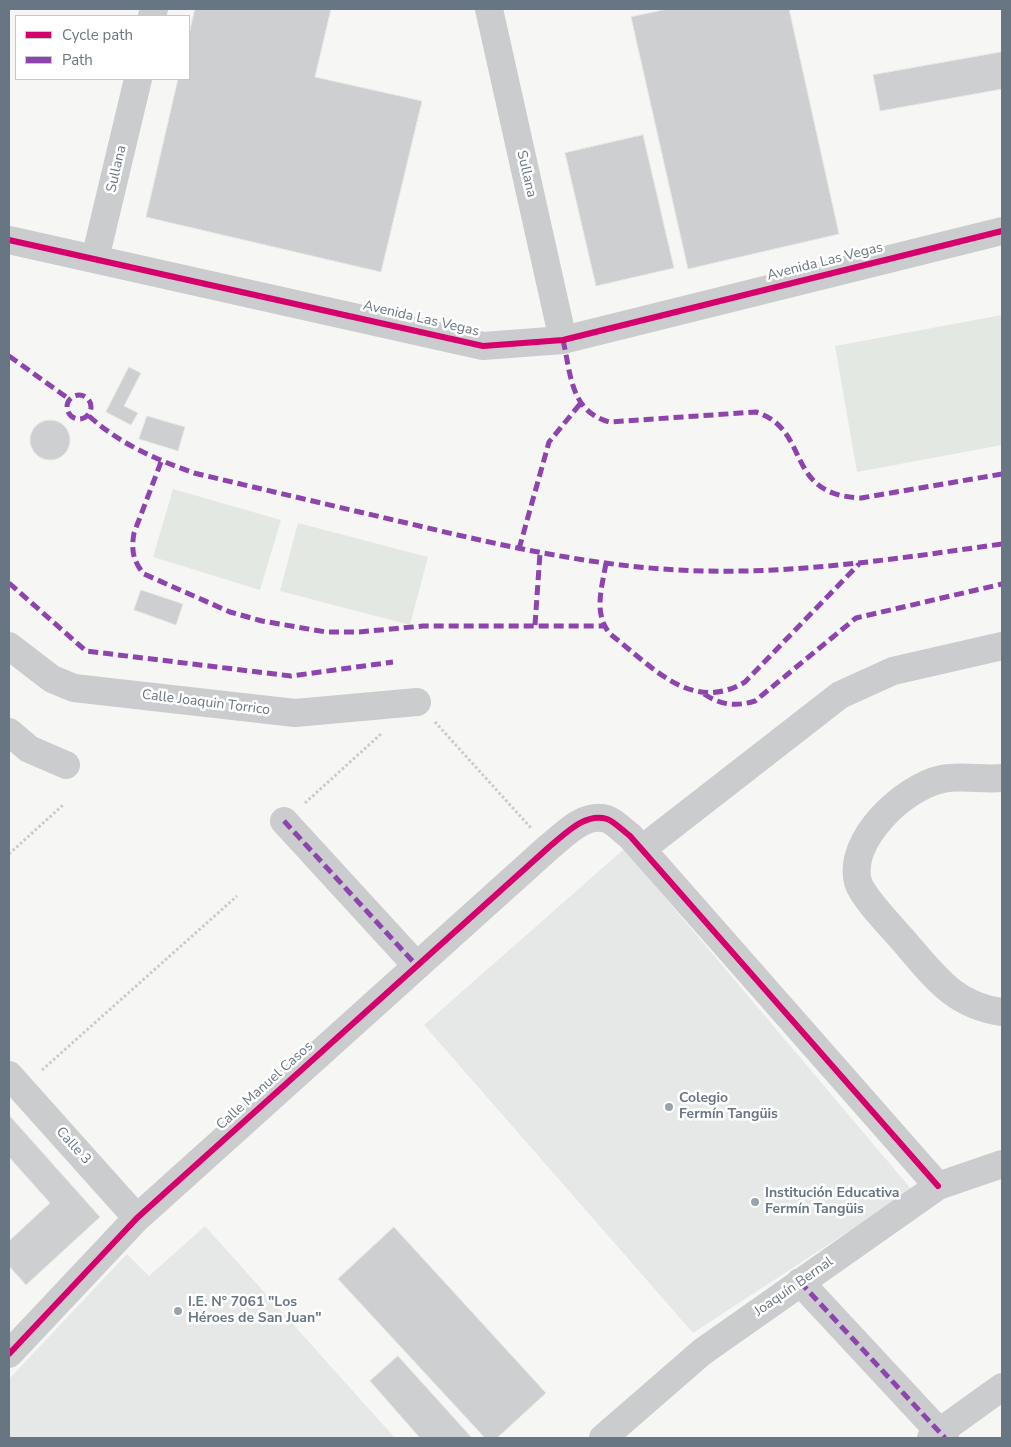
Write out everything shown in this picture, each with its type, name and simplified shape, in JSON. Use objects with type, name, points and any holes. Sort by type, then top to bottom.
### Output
[{"type":"street","name":"Sullana","points":[[489,9],[563,340]]},
{"type":"street","name":"Sullana","points":[[95,259],[138,80]]},
{"type":"street","name":"Avenida Las Vegas","points":[[9,240],[483,346],[563,340],[1002,231]]},
{"type":"street","name":"Calle Joaquin Torrico","points":[[9,646],[52,679],[74,688],[295,713],[416,702]]},
{"type":"street","points":[[642,849],[840,695],[893,671],[1002,646]]},
{"type":"street","points":[[9,732],[29,749],[66,765]]},
{"type":"street","points":[[1002,778],[942,779],[921,787],[899,801],[878,821],[856,864],[858,883],[927,971],[956,996],[972,1005],[1002,1012]]},
{"type":"street","name":"Calle Manuel Casos","points":[[9,1354],[137,1218],[548,847],[573,827],[592,817],[609,819],[630,836],[938,1186]]},
{"type":"street","points":[[284,822],[417,966]]},
{"type":"street","name":"Calle 3","points":[[15,1082],[137,1218]]},
{"type":"street","name":"Joaquín Bernal","points":[[603,1438],[702,1352],[938,1186],[1002,1164]]},
{"type":"street","points":[[800,1282],[938,1436],[1002,1387]]},
{"type":"path","points":[[284,822],[416,702],[548,847]]},
{"type":"path","points":[[9,854],[63,805]]},
{"type":"path","points":[[15,1082],[237,896]]},
{"type":"shaded area","points":[[1002,315],[1002,445],[857,472],[835,346]]},
{"type":"shaded area","points":[[173,489],[281,520],[260,590],[153,557]]},
{"type":"shaded area","points":[[298,523],[428,557],[410,625],[280,591]]},
{"type":"shaded area","name":"Colegio Fermín Tangüis","points":[[624,849],[912,1190],[693,1333],[424,1025]]},
{"type":"shaded area","name":"I.E. N° 7061 \"Los Héroes de San Juan\"","points":[[205,1226],[395,1438],[9,1438],[9,1379],[127,1254],[149,1276]]},
{"type":"building","points":[[195,9],[331,9],[315,77],[422,101],[381,272],[146,217],[178,80],[190,80],[190,31]]},
{"type":"building","points":[[668,9],[789,9],[839,234],[688,269],[631,17]]},
{"type":"building","points":[[1002,52],[1002,89],[880,111],[873,75]]},
{"type":"building","points":[[643,135],[674,268],[596,286],[565,153]]},
{"type":"building","points":[[129,367],[141,373],[124,406],[138,413],[131,425],[106,412]]},
{"type":"building","points":[[147,416],[185,427],[178,451],[139,439]]},
{"type":"building","points":[[46,420],[54,420],[61,423],[67,429],[70,440],[67,451],[61,457],[54,460],[46,460],[39,457],[33,451],[30,444],[30,436],[33,429],[39,423]]},
{"type":"building","points":[[141,590],[183,604],[176,625],[134,610]]},
{"type":"building","points":[[9,1115],[100,1217],[26,1285],[9,1266],[9,1241],[50,1203],[9,1157]]},
{"type":"building","points":[[394,1227],[546,1393],[497,1438],[485,1438],[338,1279]]},
{"type":"building","points":[[398,1356],[472,1438],[420,1438],[370,1381]]},
{"type":"marked path","points":[[563,340],[574,390],[586,409],[596,417],[609,422],[756,412],[773,421],[785,433],[808,474],[820,486],[836,494],[861,498],[1002,474]]},
{"type":"marked path","points":[[9,356],[69,399]]},
{"type":"marked path","points":[[74,395],[84,395],[91,402],[91,407],[91,412],[84,419],[74,419],[67,412],[67,402],[74,395]]},
{"type":"marked path","points":[[519,549],[549,442],[580,404]]},
{"type":"marked path","points":[[89,416],[113,435],[138,450],[194,473],[477,539],[543,553],[610,564],[678,570],[759,571],[840,565],[1002,544]]},
{"type":"marked path","points":[[161,462],[134,533],[133,550],[135,560],[144,574],[230,612],[262,621],[326,632],[359,632],[423,626],[604,626]]},
{"type":"marked path","points":[[535,625],[540,553]]},
{"type":"marked path","points":[[606,563],[600,609],[605,626],[610,634],[657,672],[673,682],[690,689],[707,692],[725,690],[745,682],[859,564]]},
{"type":"marked path","points":[[9,583],[86,651],[291,676],[393,662]]},
{"type":"marked path","points":[[704,694],[716,701],[728,704],[755,701],[856,618],[1002,584]]},
{"type":"marked path","points":[[284,821],[417,966]]},
{"type":"marked path","points":[[800,1282],[945,1438]]},
{"type":"cycle path","points":[[9,240],[483,346],[563,340],[1002,231]]},
{"type":"cycle path","points":[[9,1354],[137,1218],[549,847],[583,821],[591,819],[607,819],[630,836],[938,1186]]},
{"type":"place","name":"Colegio Fermín Tangüis","points":[[669,1107]]},
{"type":"place","name":"Institución Educativa Fermín Tangüis","points":[[755,1202]]},
{"type":"place","name":"I.E. N° 7061 \"Los Héroes de San Juan\"","points":[[178,1311]]}]
